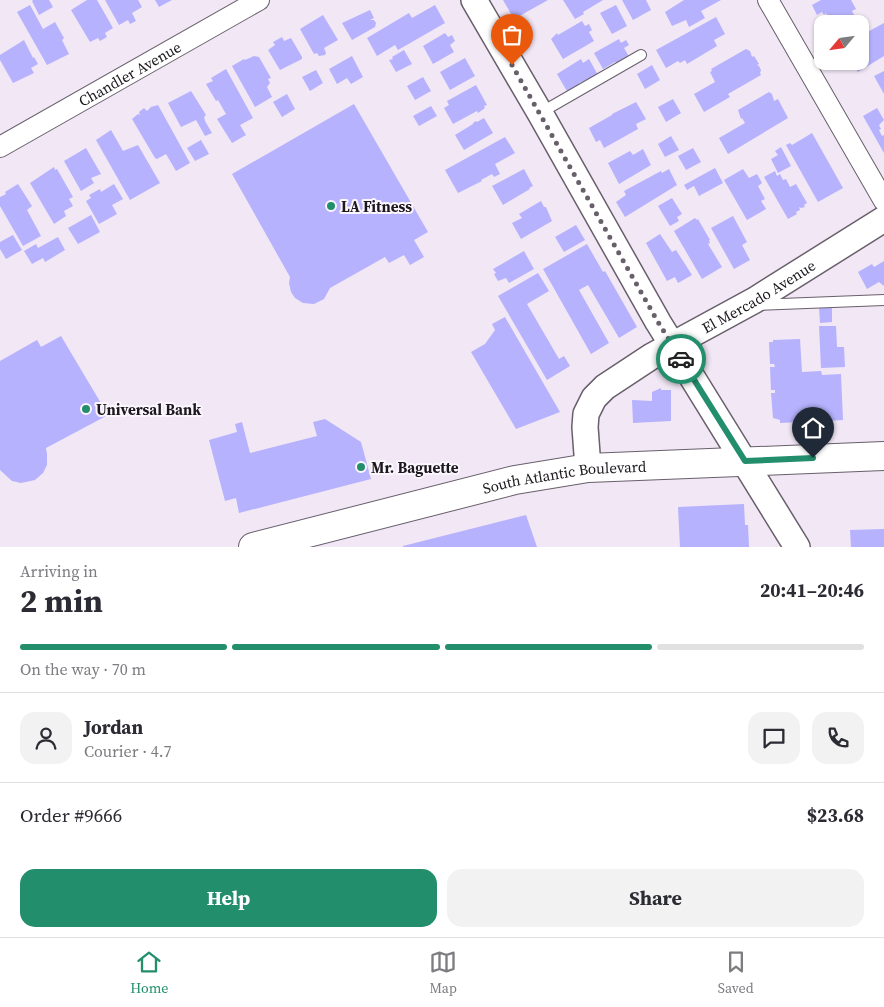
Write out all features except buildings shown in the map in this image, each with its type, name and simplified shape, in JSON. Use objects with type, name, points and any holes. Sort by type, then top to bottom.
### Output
[{"type":"main road","name":"South Atlantic Boulevard","points":[[253,547],[515,480],[588,468],[884,456]]},
{"type":"street","name":"Chandler Avenue","points":[[0,148],[259,0]]},
{"type":"street","points":[[474,0],[672,345],[797,547]]},
{"type":"street","points":[[768,0],[884,201]]},
{"type":"street","name":"El Mercado Avenue","points":[[588,468],[586,414],[594,398],[605,387],[623,374],[743,306],[884,219]]},
{"type":"lane","points":[[540,113],[641,56]]},
{"type":"lane","points":[[743,306],[884,300]]},
{"type":"way so far","points":[[512,65],[658,322],[681,359]]},
{"type":"place","name":"LA Fitness","points":[[331,206]]},
{"type":"place","name":"Universal Bank","points":[[86,409]]},
{"type":"place","name":"Mr. Baguette","points":[[361,467]]},
{"type":"route","points":[[681,359],[745,461],[813,458]]}]
